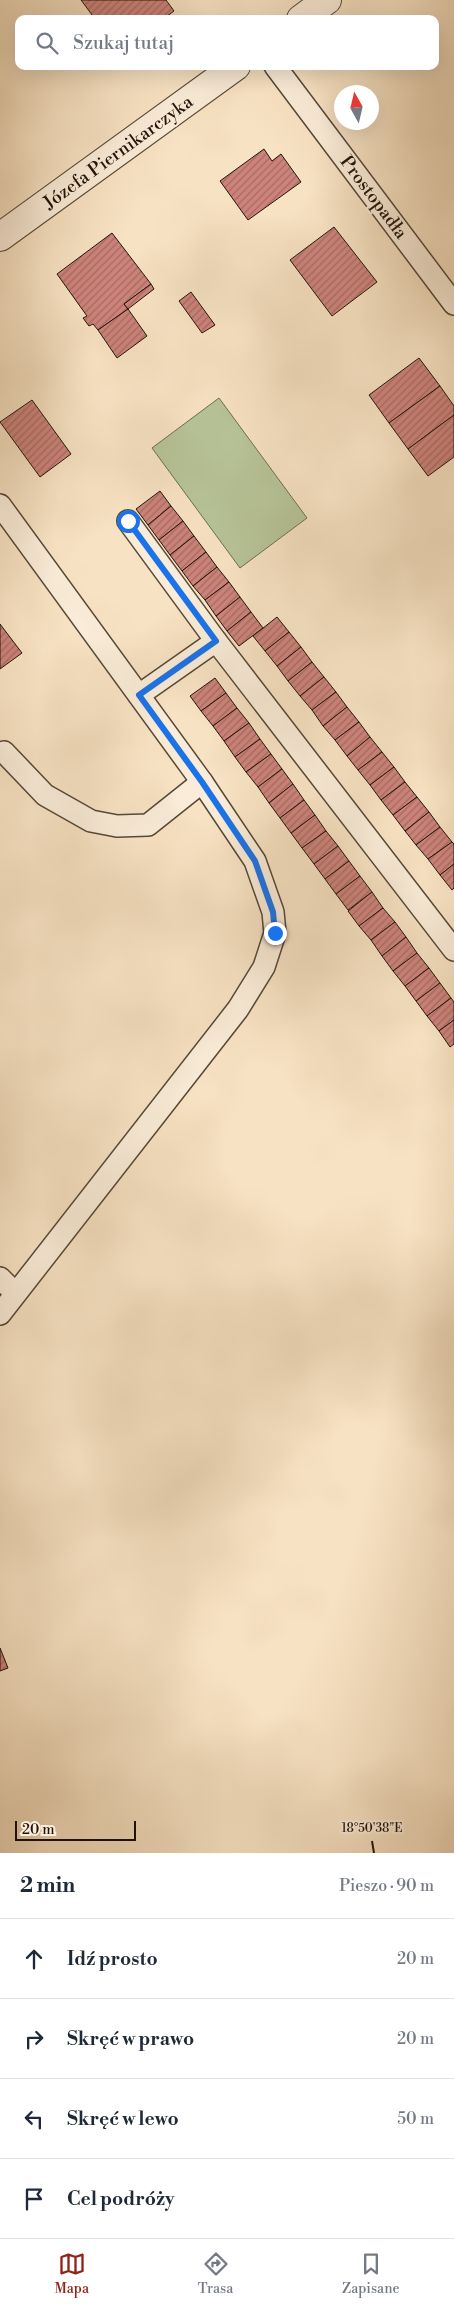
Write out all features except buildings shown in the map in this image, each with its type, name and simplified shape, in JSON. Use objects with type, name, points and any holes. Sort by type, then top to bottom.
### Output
[{"type":"street","points":[[306,15],[327,0]]},
{"type":"street","name":"Józefa Piernikarczyka","points":[[0,237],[230,70]]},
{"type":"lane","name":"Prostopadła","points":[[278,70],[454,304]]},
{"type":"lane","points":[[0,505],[202,782],[255,861],[273,912],[275,933],[264,967],[238,1009],[0,1314]]},
{"type":"lane","points":[[128,521],[216,641],[454,950]]},
{"type":"lane","points":[[139,695],[216,641]]},
{"type":"lane","points":[[4,752],[45,796],[91,821],[116,826],[148,825],[202,782]]},
{"type":"lane","points":[[0,1278],[15,1293]]},
{"type":"green space","points":[[219,398],[307,518],[240,568],[152,448]]},
{"type":"route","points":[[128,521],[216,641],[139,695],[202,782],[255,861],[273,912],[275,933]]}]
